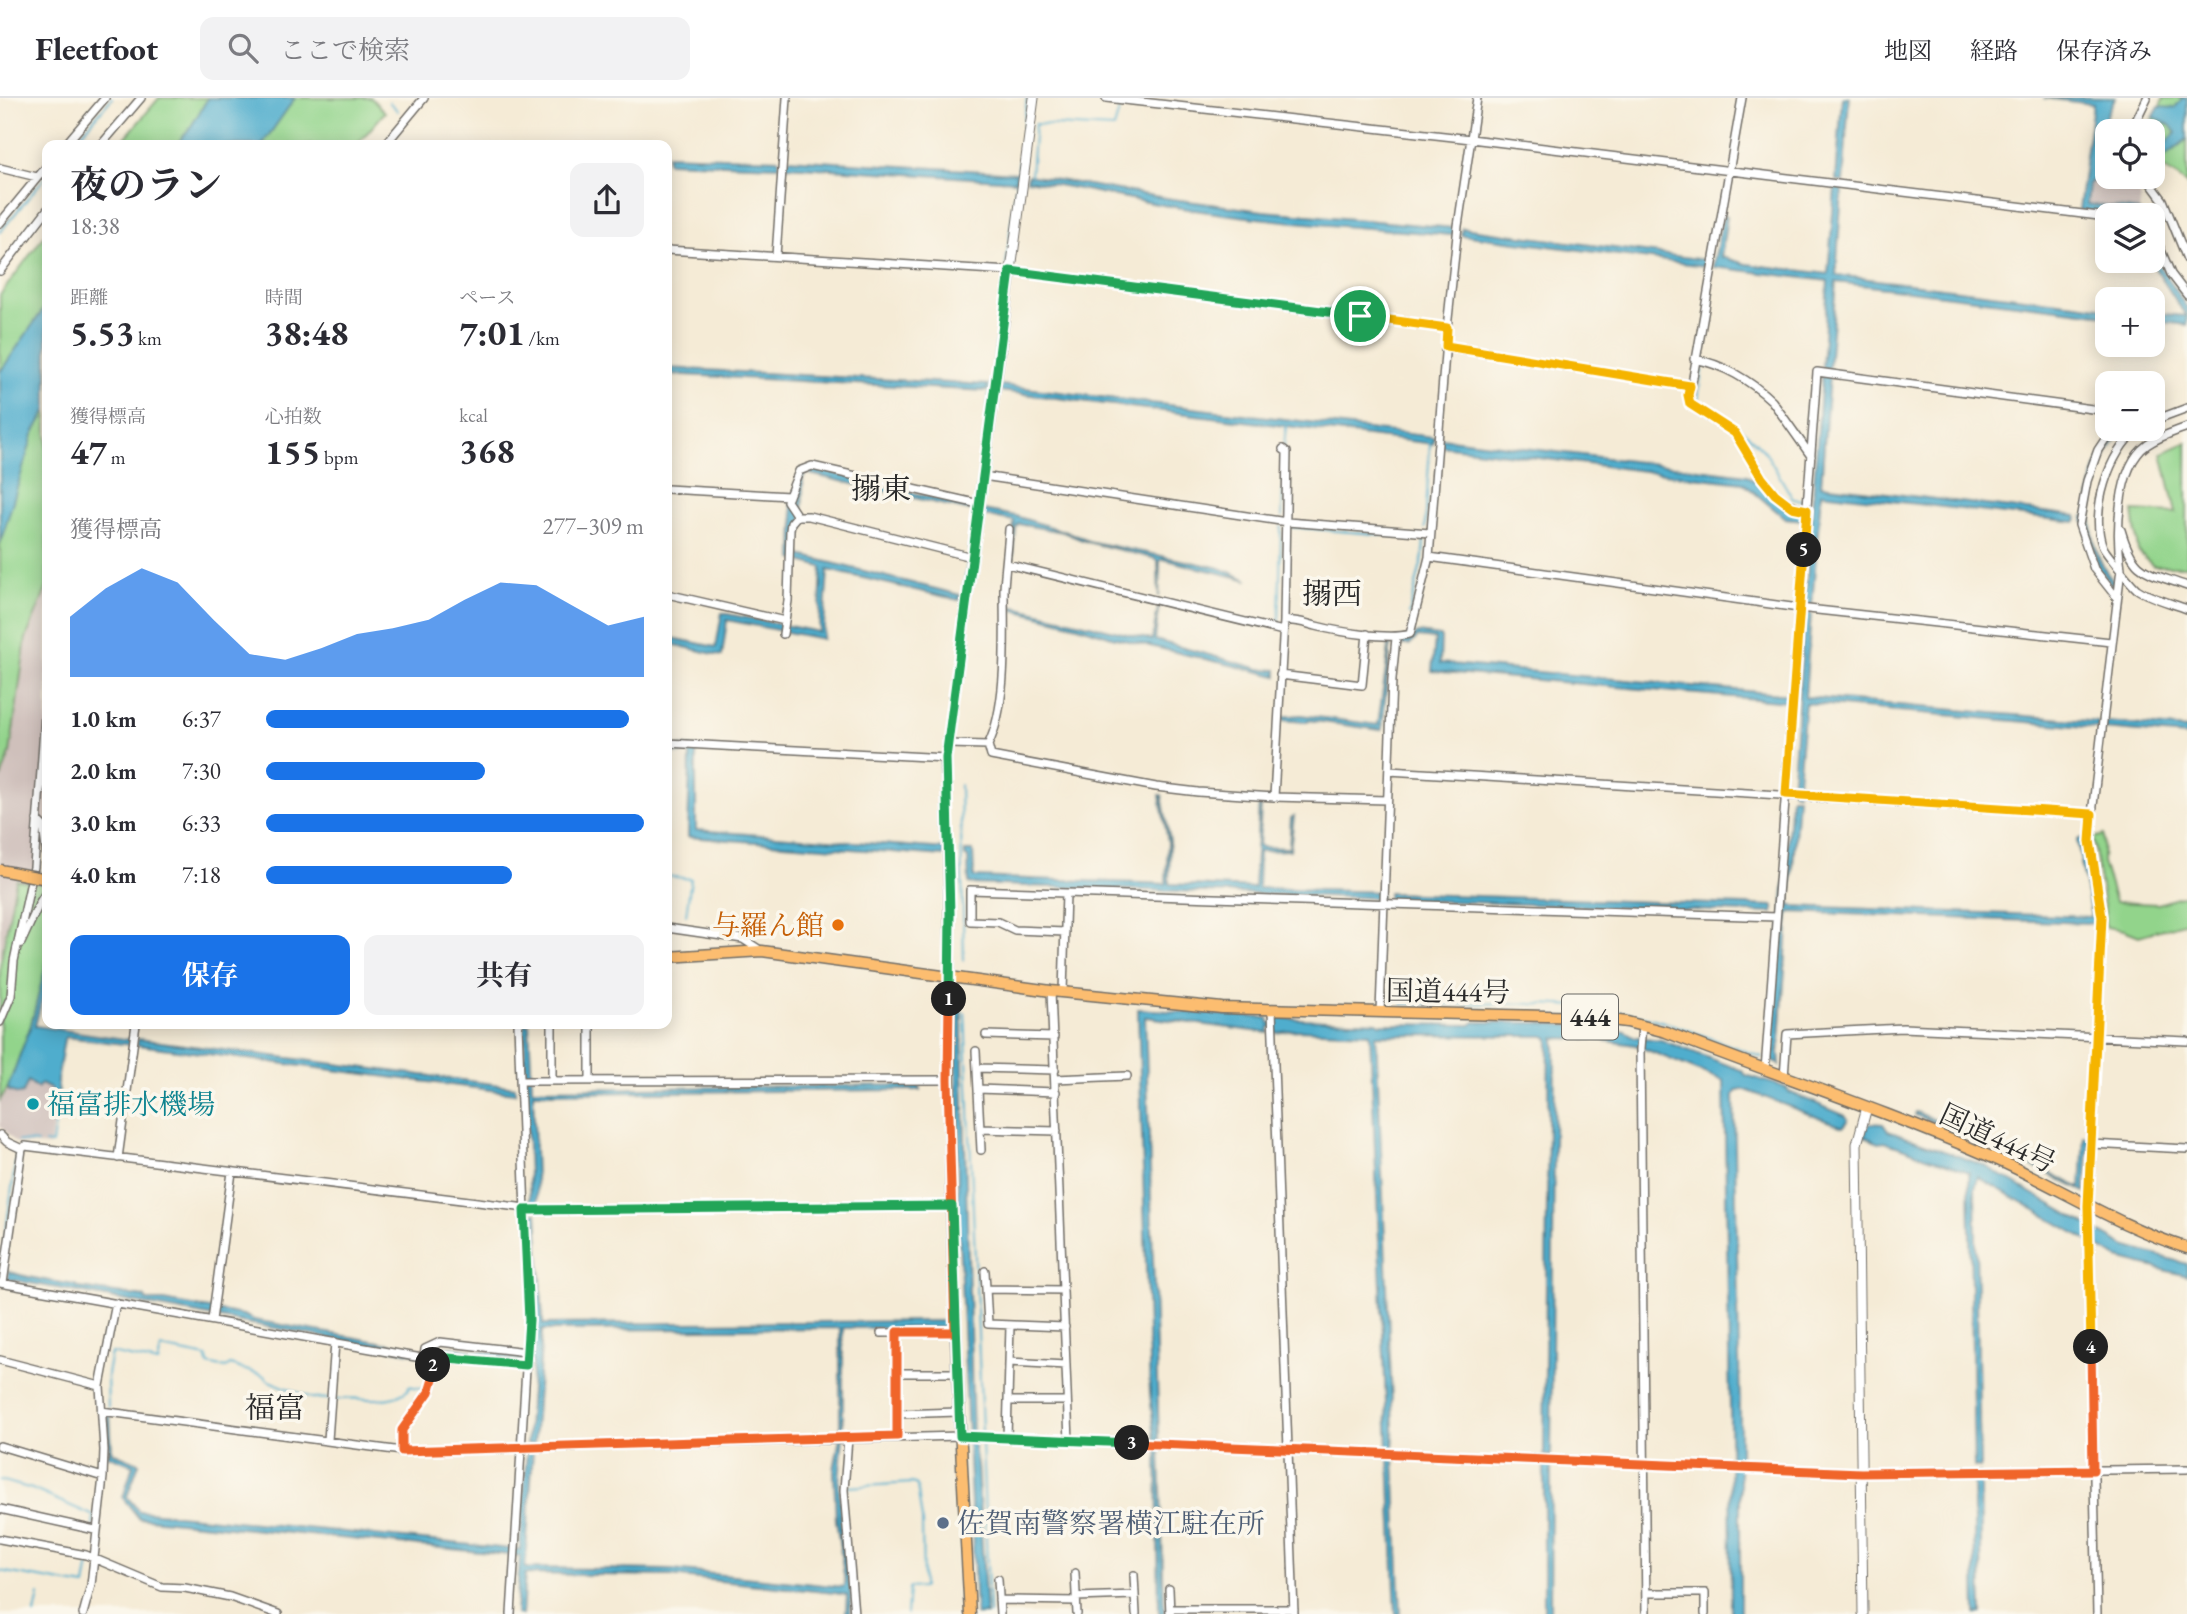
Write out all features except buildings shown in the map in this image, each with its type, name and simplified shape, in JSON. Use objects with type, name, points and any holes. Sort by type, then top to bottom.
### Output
[{"type":"main road","points":[[0,870],[42,878]]},
{"type":"main road","name":"国道444号","points":[[672,957],[762,951],[1051,991],[1222,1008],[1272,1020],[1380,1012],[1586,1017],[1641,1030],[1666,1032],[1867,1107],[1993,1158],[2152,1236],[2187,1248]]},
{"type":"main road","points":[[950,977],[948,1080],[956,1373],[970,1614]]},
{"type":"street","points":[[69,140],[105,98]]},
{"type":"street","points":[[105,140],[141,98]]},
{"type":"street","points":[[389,140],[424,98]]},
{"type":"street","points":[[776,256],[787,98]]},
{"type":"street","points":[[950,977],[946,758],[1034,98]]},
{"type":"street","points":[[1106,98],[2095,215]]},
{"type":"street","points":[[1284,621],[1297,620],[1318,627],[1396,638],[1410,634],[1429,556],[1447,328],[1458,226],[1477,98]]},
{"type":"street","points":[[1742,98],[1688,395],[1690,404],[1735,433],[1775,494],[1792,507],[1807,510]]},
{"type":"street","points":[[2137,119],[2147,98]]},
{"type":"street","points":[[0,168],[37,177]]},
{"type":"street","points":[[0,223],[42,172]]},
{"type":"street","points":[[2155,189],[2163,200],[2187,259]]},
{"type":"street","points":[[0,271],[42,216]]},
{"type":"street","points":[[672,250],[1010,271],[1447,328]]},
{"type":"street","points":[[2165,260],[2171,274],[2187,295]]},
{"type":"street","points":[[1446,346],[1690,386]]},
{"type":"street","points":[[1694,359],[1718,366],[1765,394],[1811,456]]},
{"type":"street","points":[[1765,1071],[1817,372],[2095,409]]},
{"type":"street","points":[[2165,416],[2187,408]]},
{"type":"street","points":[[2097,1614],[2088,1206],[2102,917],[2090,841],[2092,814],[2121,569],[2118,544],[2124,485],[2140,452],[2160,438],[2187,427]]},
{"type":"street","points":[[2104,441],[2087,481],[2080,525],[2094,569],[2117,598]]},
{"type":"street","points":[[2125,441],[2113,458],[2103,485],[2099,526],[2103,549],[2138,590],[2187,609]]},
{"type":"street","points":[[1274,797],[1284,621],[1287,522],[1285,450]]},
{"type":"street","points":[[797,516],[788,505],[789,496],[799,471],[812,466],[979,504]]},
{"type":"street","points":[[983,476],[1287,522],[1430,533]]},
{"type":"street","points":[[672,489],[789,496]]},
{"type":"street","points":[[783,634],[788,601],[790,530],[791,523],[797,516],[809,516],[972,557]]},
{"type":"street","points":[[2120,526],[2132,560],[2144,570],[2187,586]]},
{"type":"street","points":[[1009,529],[1004,584],[1006,632],[997,724],[988,745],[991,756],[1156,787],[1274,797],[1387,800]]},
{"type":"street","points":[[1429,556],[1799,608],[2111,642]]},
{"type":"street","points":[[1007,564],[1283,631]]},
{"type":"street","points":[[672,595],[785,621]]},
{"type":"street","points":[[1280,675],[1362,685],[1367,634]]},
{"type":"street","points":[[1380,1012],[1392,679],[1396,638]]},
{"type":"street","points":[[672,743],[946,758]]},
{"type":"street","points":[[948,744],[988,745]]},
{"type":"street","points":[[0,1022],[11,996],[14,961],[34,867],[42,757]]},
{"type":"street","points":[[1389,771],[2092,814]]},
{"type":"street","points":[[37,820],[42,825]]},
{"type":"street","points":[[1065,932],[1015,930],[998,922],[970,921],[971,890],[1776,917]]},
{"type":"street","points":[[1063,992],[1066,893]]},
{"type":"street","points":[[19,945],[24,940],[42,899]]},
{"type":"street","points":[[672,929],[743,939],[762,951]]},
{"type":"street","points":[[1051,991],[1069,1441]]},
{"type":"street","points":[[1169,1589],[1170,1611],[1294,1611],[1272,1020]]},
{"type":"street","points":[[1784,1078],[1787,1034],[1903,1028],[2187,1041]]},
{"type":"street","points":[[118,1158],[135,1029]]},
{"type":"street","points":[[511,1614],[524,1447],[529,1320],[526,1081],[519,1029]]},
{"type":"street","points":[[552,1029],[552,1081]]},
{"type":"street","points":[[590,1029],[590,1081]]},
{"type":"street","points":[[1641,1030],[1646,1614]]},
{"type":"street","points":[[986,1035],[1054,1037]]},
{"type":"street","points":[[976,1051],[981,1150]]},
{"type":"street","points":[[977,1069],[1055,1070]]},
{"type":"street","points":[[1055,1079],[1127,1076]]},
{"type":"street","points":[[526,1081],[948,1080]]},
{"type":"street","points":[[978,1090],[1056,1092]]},
{"type":"street","points":[[1863,1614],[1857,1144],[1867,1107]]},
{"type":"street","points":[[980,1129],[1057,1131]]},
{"type":"street","points":[[0,1135],[7,1142],[22,1149]]},
{"type":"street","points":[[2091,1144],[2187,1149]]},
{"type":"street","points":[[22,1149],[25,1146],[526,1210],[952,1206]]},
{"type":"street","points":[[22,1149],[3,1280],[428,1359],[437,1357],[526,1365]]},
{"type":"street","points":[[212,1320],[232,1172]]},
{"type":"street","points":[[985,1271],[988,1324],[1065,1327]]},
{"type":"street","points":[[986,1289],[1063,1290]]},
{"type":"street","points":[[83,1614],[92,1529],[103,1478],[106,1412],[100,1386],[116,1303]]},
{"type":"street","points":[[1007,1438],[1010,1325]]},
{"type":"street","points":[[897,1332],[897,1436]]},
{"type":"street","points":[[881,1333],[955,1332]]},
{"type":"street","points":[[328,1440],[335,1342]]},
{"type":"street","points":[[402,1451],[402,1430],[429,1392],[433,1379],[425,1349],[440,1342],[527,1352]]},
{"type":"street","points":[[0,1360],[100,1386]]},
{"type":"street","points":[[1009,1362],[1066,1365]]},
{"type":"street","points":[[897,1373],[956,1373]]},
{"type":"street","points":[[1008,1401],[1068,1401]]},
{"type":"street","points":[[106,1412],[402,1451],[975,1436],[1861,1473],[2187,1469]]},
{"type":"street","points":[[897,1414],[958,1412]]},
{"type":"street","points":[[844,1439],[844,1487],[854,1614]]},
{"type":"street","points":[[0,1446],[103,1478]]},
{"type":"street","points":[[0,1509],[92,1529]]},
{"type":"street","points":[[0,1539],[90,1557],[162,1587],[185,1588],[230,1597],[278,1614]]},
{"type":"street","points":[[1075,1573],[1077,1614]]},
{"type":"street","points":[[1134,1575],[1136,1614]]},
{"type":"street","points":[[998,1579],[999,1614]]},
{"type":"street","points":[[1646,1593],[1705,1593],[1705,1614]]},
{"type":"street","points":[[999,1600],[1135,1595]]},
{"type":"shaded area","points":[[2095,178],[2095,189],[2134,189],[2141,197],[2140,203],[2087,204],[2089,184]]},
{"type":"shaded area","points":[[0,494],[42,579],[42,842],[27,924],[6,941],[0,966]]},
{"type":"shaded area","points":[[28,1081],[51,1089],[56,1100],[50,1146],[16,1143],[0,1126],[0,1100],[8,1087],[9,1091],[23,1093]]},
{"type":"green space","points":[[159,98],[222,98],[194,140],[123,140]]},
{"type":"green space","points":[[283,98],[371,98],[385,112],[361,140],[254,140]]},
{"type":"green space","points":[[2164,98],[2187,98],[2187,185],[2165,170],[2165,119],[2153,119]]},
{"type":"green space","points":[[42,239],[42,326],[0,387],[0,295]]},
{"type":"green space","points":[[42,408],[42,599],[26,638],[10,753],[0,781],[0,512]]},
{"type":"green space","points":[[2187,442],[2187,566],[2153,566],[2138,551],[2133,511],[2176,513],[2162,453]]},
{"type":"green space","points":[[2104,835],[2103,862],[2115,902],[2158,904],[2187,895],[2187,922],[2139,936],[2105,927],[2093,838]]},
{"type":"green space","points":[[16,880],[42,884],[42,982],[31,1025],[8,1087],[0,1100],[0,966]]},
{"type":"water","points":[[208,98],[295,98],[266,140],[180,140]]},
{"type":"water","points":[[1842,98],[1849,98],[1843,182],[1836,181]]},
{"type":"water","points":[[2043,98],[2115,98],[2105,119],[2095,119],[2095,178],[2089,184],[2087,204],[2095,205],[2095,211],[2079,210],[2093,104]]},
{"type":"water","points":[[2183,98],[2187,98],[2187,139],[2165,157],[2165,144],[2176,133],[2165,123],[2165,119],[2153,118],[2159,107],[2175,108]]},
{"type":"water","points":[[672,155],[779,159],[779,166],[672,162]]},
{"type":"water","points":[[787,159],[1016,173],[1015,181],[786,166]]},
{"type":"water","points":[[1028,175],[1263,211],[1454,228],[1453,235],[1240,216],[1027,180]]},
{"type":"water","points":[[1835,188],[1842,189],[1836,275],[2095,307],[2095,314],[1836,282],[1829,368],[1822,368],[1828,281],[1713,267],[1723,215],[1727,216],[1721,257],[1746,264],[1828,274]]},
{"type":"water","points":[[1462,228],[1706,260],[1705,266],[1461,235]]},
{"type":"water","points":[[2158,273],[2164,273],[2187,308],[2187,325],[2165,322],[2165,314],[2186,316]]},
{"type":"water","points":[[42,311],[42,419],[33,435],[0,544],[0,372]]},
{"type":"water","points":[[672,368],[988,385],[987,391],[672,374]]},
{"type":"water","points":[[1822,376],[1829,376],[1821,485],[2076,516],[2077,519],[2075,522],[1821,493],[1812,605],[1805,605]]},
{"type":"water","points":[[1000,385],[1434,437],[1433,444],[999,391]]},
{"type":"water","points":[[1441,438],[1747,475],[1785,508],[1803,513],[1803,520],[1785,518],[1743,483],[1440,446]]},
{"type":"water","points":[[2110,441],[2115,441],[2096,484],[2092,526],[2095,547],[2114,582],[2114,588],[2098,568],[2087,523],[2083,522],[2083,517],[2088,515],[2096,469]]},
{"type":"water","points":[[815,469],[972,507],[971,511],[810,474],[809,471]]},
{"type":"water","points":[[803,472],[802,519],[797,551],[800,555],[960,595],[959,600],[828,570],[823,639],[727,620],[722,656],[672,644],[672,638],[716,647],[722,613],[819,632],[822,567],[793,559],[794,523],[791,502]]},
{"type":"water","points":[[983,510],[1015,516],[1080,536],[1088,541],[1220,568],[1248,580],[1163,559],[1160,561],[1159,597],[1158,561],[1153,558],[1087,542],[1063,532],[1019,524],[1011,561],[1014,521],[982,515]]},
{"type":"water","points":[[1010,571],[1010,606],[1152,640],[1159,604],[1155,640],[1260,669],[1277,670],[1277,676],[1112,637],[1010,609],[1008,588]]},
{"type":"water","points":[[1805,612],[1811,613],[1805,697],[2098,722],[2098,728],[1805,703],[1797,792],[1792,791]]},
{"type":"water","points":[[1418,633],[1441,636],[1440,663],[1790,695],[1789,702],[1432,671],[1435,639],[1418,637],[1409,645],[1400,645],[1400,642],[1409,640]]},
{"type":"water","points":[[1369,640],[1391,641],[1382,730],[1308,720],[1282,720],[1282,717],[1301,715],[1378,725],[1389,648],[1387,642]]},
{"type":"water","points":[[2106,722],[2187,729],[2187,736],[2105,729]]},
{"type":"water","points":[[672,746],[696,747],[696,830],[945,849],[944,856],[688,837],[690,754],[672,753]]},
{"type":"water","points":[[1160,795],[1170,841],[1169,884],[1254,888],[1261,802],[1261,847],[1289,848],[1291,818],[1294,816],[1290,850],[1259,851],[1258,888],[1381,892],[1381,898],[969,884],[968,857],[965,856],[965,851],[973,851],[974,877],[1166,884],[1168,842]]},
{"type":"water","points":[[1791,797],[1798,797],[1790,906],[2091,917],[2077,840],[2085,837],[2083,847],[2099,929],[2090,923],[1789,912],[1780,1065],[1771,1061]]},
{"type":"water","points":[[1388,893],[1773,906],[1773,913],[1388,899]]},
{"type":"water","points":[[42,981],[42,999],[35,1026],[132,1040],[131,1045],[67,1037],[64,1039],[57,1081],[59,1092],[53,1093],[41,1084],[37,1088],[28,1081],[23,1093],[18,1094],[9,1091],[8,1087],[31,1025]]},
{"type":"water","points":[[956,996],[961,996],[973,1441],[977,1465],[986,1614],[976,1614],[958,1213]]},
{"type":"water","points":[[1138,1009],[1268,1018],[1269,1023],[1275,1023],[1275,1018],[1380,1024],[1541,1023],[1625,1031],[1635,1037],[1661,1040],[1741,1070],[1746,1075],[1787,1088],[1789,1092],[1846,1116],[1848,1121],[1843,1127],[1743,1089],[1737,1090],[1734,1095],[1740,1410],[1740,1614],[1731,1614],[1724,1081],[1635,1045],[1595,1039],[1555,1038],[1551,1456],[1544,1455],[1549,1038],[1376,1035],[1394,1449],[1388,1449],[1370,1033],[1297,1030],[1275,1033],[1275,1027],[1269,1027],[1269,1033],[1145,1017],[1159,1441],[1155,1440],[1150,1394]]},
{"type":"water","points":[[524,1029],[529,1029],[532,1089],[920,1085],[920,1090],[533,1093],[537,1207],[530,1207]]},
{"type":"water","points":[[138,1039],[515,1087],[515,1093],[137,1045]]},
{"type":"water","points":[[1916,1112],[1994,1145],[2081,1188],[2084,1136],[2089,1136],[2085,1192],[1993,1147],[1915,1115]]},
{"type":"water","points":[[1869,1123],[1883,1124],[1888,1131],[1983,1165],[2124,1246],[2187,1264],[2187,1276],[2118,1258],[1978,1177],[1975,1188],[1980,1468],[1974,1467],[1969,1172],[1885,1142],[1878,1143],[1864,1136]]},
{"type":"water","points":[[532,1213],[537,1213],[543,1324],[945,1321],[945,1327],[843,1328],[843,1437],[839,1482],[841,1530],[851,1595],[850,1614],[846,1614],[847,1595],[835,1593],[671,1576],[525,1574],[522,1614],[516,1614],[520,1556],[139,1518],[123,1498],[133,1465],[107,1455],[107,1416],[110,1415],[112,1452],[139,1463],[127,1497],[139,1511],[520,1550],[527,1450],[533,1450],[525,1568],[672,1570],[843,1587],[845,1582],[836,1520],[834,1470],[840,1437],[840,1328],[542,1330],[534,1444],[527,1444],[533,1361],[531,1355],[534,1354]]},
{"type":"water","points":[[8,1271],[79,1288],[243,1315],[254,1320],[418,1351],[442,1346],[523,1357],[522,1361],[440,1352],[421,1355],[8,1279]]},
{"type":"water","points":[[1157,1447],[1160,1447],[1164,1614],[1159,1614]]},
{"type":"water","points":[[1389,1458],[1394,1459],[1401,1614],[1396,1614]]},
{"type":"water","points":[[1544,1463],[1551,1463],[1550,1614],[1544,1614]]},
{"type":"water","points":[[1980,1474],[1982,1614],[1976,1614],[1973,1475]]},
{"type":"waterway","points":[[76,140],[112,98]]},
{"type":"waterway","points":[[1006,265],[1027,98]]},
{"type":"waterway","points":[[389,102],[398,111]]},
{"type":"waterway","points":[[1031,175],[1035,124],[1114,128],[1121,104]]},
{"type":"waterway","points":[[0,232],[42,181]]},
{"type":"waterway","points":[[976,498],[1005,274]]},
{"type":"waterway","points":[[1703,358],[1706,333]]},
{"type":"waterway","points":[[1702,368],[1698,400],[1701,406],[1746,433],[1766,453],[1793,499],[1804,500]]},
{"type":"waterway","points":[[1284,446],[1286,426]]},
{"type":"waterway","points":[[1425,528],[1430,444]]},
{"type":"waterway","points":[[1282,517],[1284,452]]},
{"type":"waterway","points":[[969,551],[975,507]]},
{"type":"waterway","points":[[1279,624],[1281,527]]},
{"type":"waterway","points":[[1289,527],[1424,538],[1423,556],[1409,614]]},
{"type":"waterway","points":[[962,603],[968,560]]},
{"type":"waterway","points":[[940,779],[941,762]]},
{"type":"waterway","points":[[960,785],[964,961]]},
{"type":"waterway","points":[[672,877],[691,879],[686,915]]},
{"type":"waterway","points":[[1402,1004],[1544,1004],[1629,1013],[1663,1022],[1762,1057]]},
{"type":"waterway","points":[[965,1013],[982,1431]]},
{"type":"waterway","points":[[45,1143],[52,1144],[59,1098],[57,1093]]},
{"type":"waterway","points":[[18,1141],[37,1143]]},
{"type":"waterway","points":[[3,1254],[17,1151]]},
{"type":"waterway","points":[[108,1407],[107,1374],[111,1353],[158,1363],[161,1348],[207,1357],[208,1364],[226,1368],[230,1365],[264,1376],[269,1381],[312,1398],[329,1399]]},
{"type":"waterway","points":[[334,1400],[391,1398],[408,1390],[409,1386],[424,1389],[427,1387],[428,1366]]},
{"type":"waterway","points":[[982,1441],[989,1614]]},
{"type":"waterway","points":[[0,1480],[32,1489],[94,1516],[93,1526]]},
{"type":"waterway","points":[[847,1487],[912,1483],[917,1485],[922,1520],[923,1587],[909,1588],[907,1614]]},
{"type":"waterway","points":[[0,1571],[85,1586],[89,1563]]},
{"type":"waterway","points":[[35,1614],[39,1595]]},
{"type":"place","name":"与羅ん館","points":[[838,925]]},
{"type":"place","name":"福富排水機場","points":[[33,1104]]},
{"type":"place","name":"佐賀南警察署横江駐在所","points":[[943,1523]]},
{"type":"district","name":"搦東","points":[[881,488]]},
{"type":"district","name":"搦西","points":[[1332,593]]},
{"type":"district","name":"福富","points":[[275,1407]]},
{"type":"route","points":[[1360,316],[1010,271],[946,758],[950,914],[948,1080],[952,1206],[952,1220],[955,1332],[897,1332],[897,1436],[402,1451],[402,1430],[429,1392],[433,1379],[433,1360],[437,1357],[526,1365],[529,1320],[524,1210],[952,1206],[960,1436],[1861,1473],[2093,1470],[2088,1206],[2102,917],[2090,841],[2092,814],[1786,794],[1807,510],[1792,507],[1775,494],[1735,433],[1690,404],[1690,386],[1446,346],[1447,328],[1360,316]]}]
